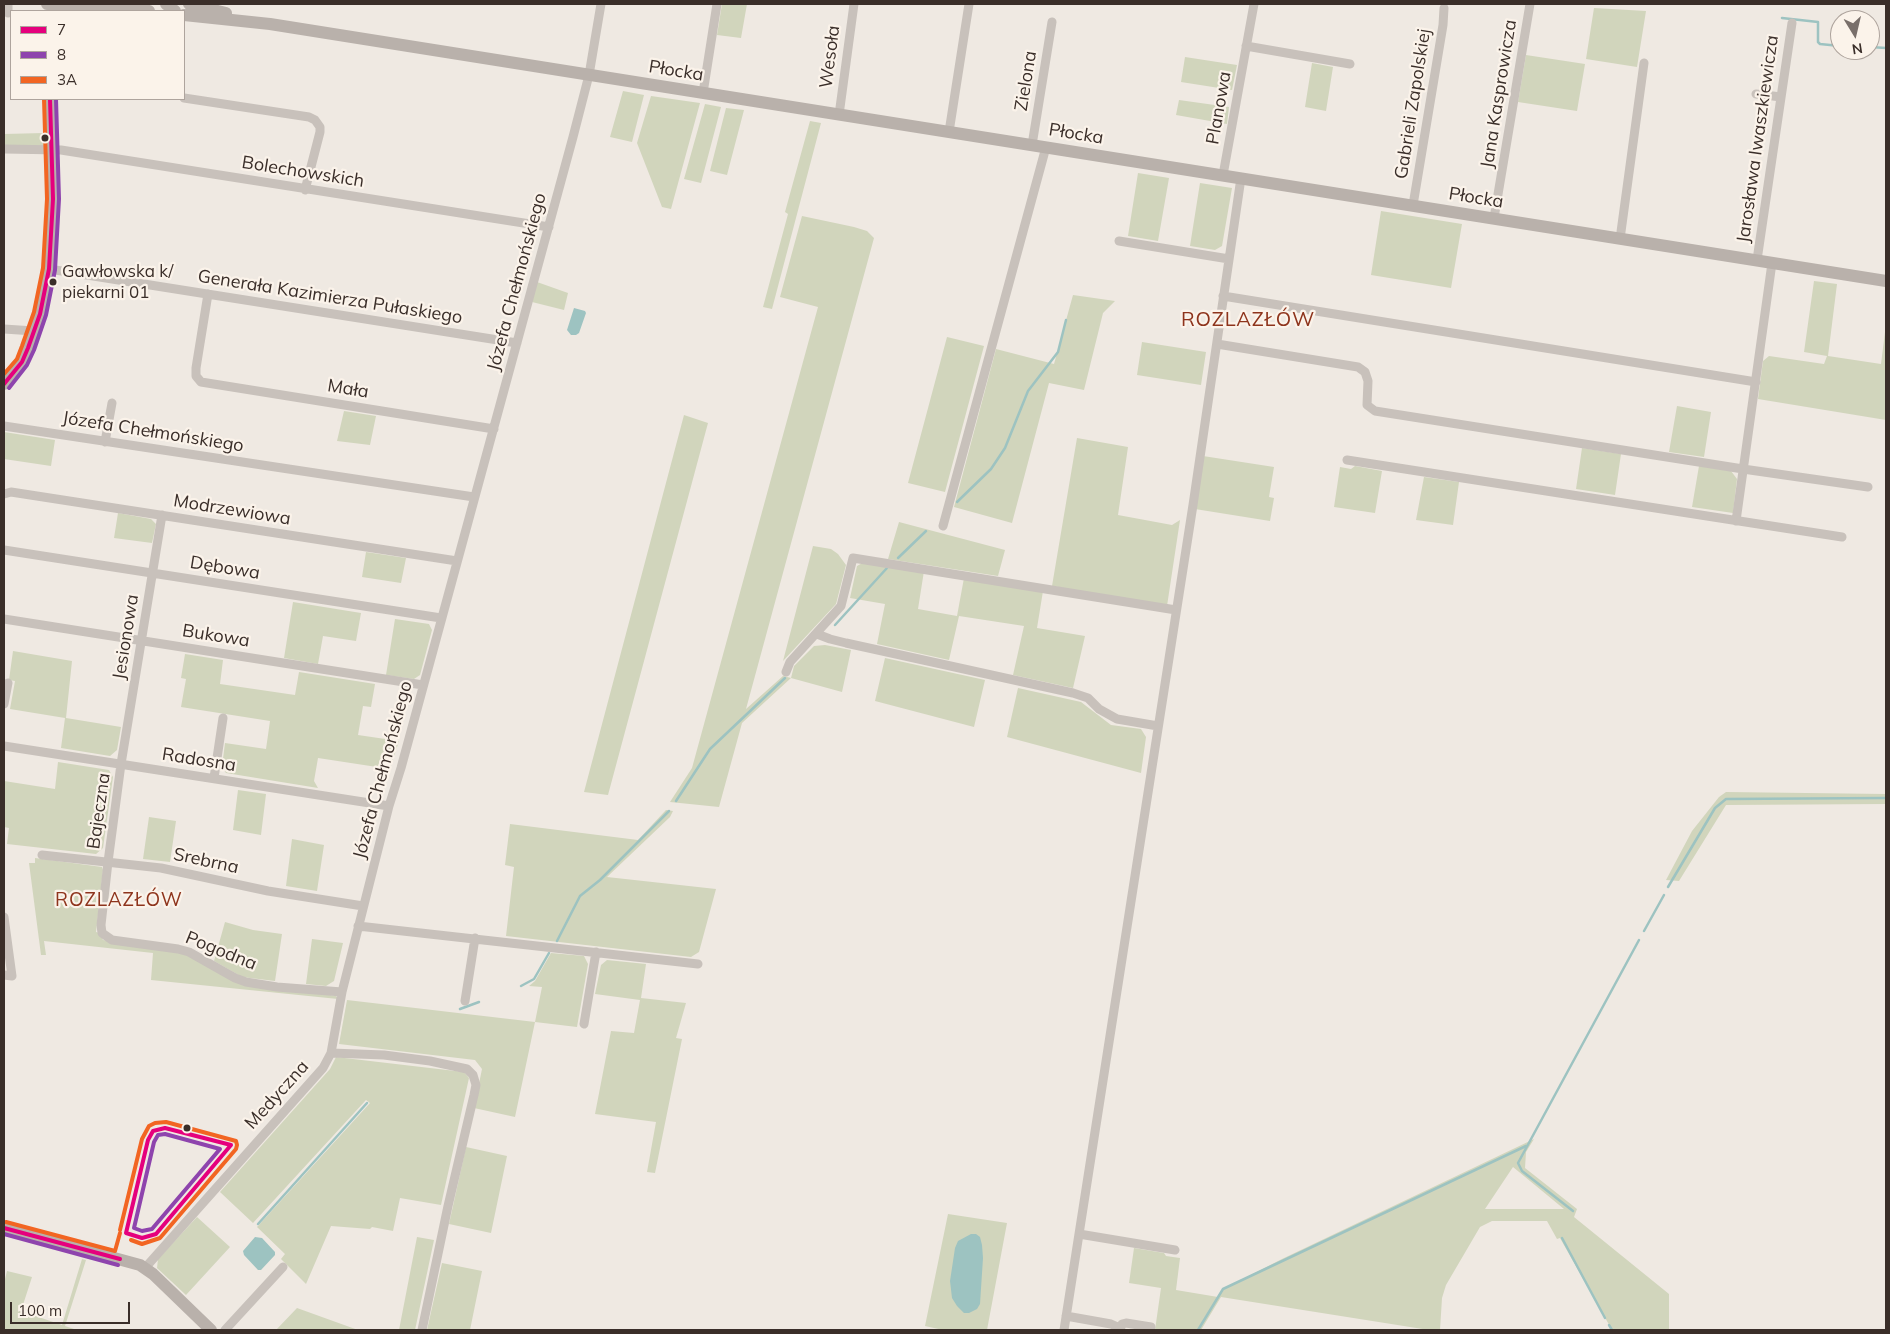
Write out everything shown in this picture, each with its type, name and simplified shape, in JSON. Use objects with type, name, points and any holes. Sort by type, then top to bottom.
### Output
[{"type":"street","points":[[48,4],[105,6],[140,10]]},
{"type":"street","points":[[105,6],[134,4]]},
{"type":"street","points":[[166,4],[179,10]]},
{"type":"street","name":"Józefa Chełmońskiego","points":[[331,1053],[342,992],[389,806],[494,429],[589,75],[601,4]]},
{"type":"street","points":[[703,93],[717,4]]},
{"type":"street","name":"Wesoła","points":[[839,115],[854,4]]},
{"type":"street","points":[[949,132],[969,4]]},
{"type":"street","name":"Planowa","points":[[1223,176],[1254,4]]},
{"type":"street","name":"Jana Kasprowicza","points":[[1494,218],[1530,4]]},
{"type":"street","name":"Płocka","points":[[185,11],[201,6],[260,22]]},
{"type":"street","name":"Gabrieli Zapolskiej","points":[[1413,206],[1443,25],[1444,8]]},
{"type":"street","name":"Płocka","points":[[185,12],[260,22],[1886,281]]},
{"type":"street","name":"Zielona","points":[[1032,145],[1052,22]]},
{"type":"street","name":"Jarosława Iwaszkiewicza","points":[[1757,260],[1792,23]]},
{"type":"street","points":[[1246,46],[1350,64]]},
{"type":"street","points":[[1620,238],[1644,64]]},
{"type":"street","points":[[1756,94],[1781,97]]},
{"type":"street","points":[[185,98],[309,117],[315,120],[320,127],[320,132],[305,190]]},
{"type":"street","points":[[4,384],[22,362],[34,331],[49,269],[53,224],[50,100]]},
{"type":"street","points":[[943,526],[1046,148]]},
{"type":"street","name":"Bolechowskich","points":[[4,149],[51,149],[549,227]]},
{"type":"street","points":[[1064,1330],[1241,178]]},
{"type":"street","points":[[1118,242],[1229,259]]},
{"type":"street","points":[[1736,520],[1772,263]]},
{"type":"street","name":"Generała Kazimierza Pułaskiego","points":[[49,269],[517,344]]},
{"type":"street","name":"Mała","points":[[208,294],[196,368],[197,379],[201,382],[494,429]]},
{"type":"street","points":[[1223,296],[1756,382]]},
{"type":"street","points":[[4,329],[34,331]]},
{"type":"street","points":[[1216,344],[1358,367],[1365,372],[1368,381],[1367,405],[1375,411],[1868,487]]},
{"type":"street","points":[[104,442],[112,403]]},
{"type":"street","name":"Józefa Chełmońskiego","points":[[4,426],[474,497]]},
{"type":"street","points":[[1348,460],[1842,537]]},
{"type":"street","name":"Modrzewiowa","points":[[4,494],[11,492],[457,560]]},
{"type":"street","name":"Jesionowa","points":[[122,764],[162,515]]},
{"type":"street","name":"Dębowa","points":[[4,550],[441,618]]},
{"type":"street","points":[[786,672],[790,662],[841,606],[852,560],[858,557],[1176,610]]},
{"type":"street","name":"Bukowa","points":[[4,619],[423,685]]},
{"type":"street","points":[[817,634],[846,643],[1073,693],[1088,698],[1099,709],[1117,719],[1158,726]]},
{"type":"street","points":[[4,704],[8,683]]},
{"type":"street","points":[[214,778],[223,718]]},
{"type":"street","name":"Radosna","points":[[4,746],[389,806]]},
{"type":"street","name":"Bajeczna","points":[[108,862],[122,764]]},
{"type":"street","name":"Srebrna","points":[[42,855],[161,868],[268,891],[363,906]]},
{"type":"street","name":"Pogodna","points":[[108,862],[101,925],[102,933],[105,937],[112,940],[189,952],[235,978],[246,982],[342,992]]},
{"type":"street","points":[[4,917],[12,976],[4,975]]},
{"type":"street","points":[[358,926],[698,964]]},
{"type":"street","points":[[465,1001],[475,938]]},
{"type":"street","points":[[584,1024],[596,952]]},
{"type":"street","points":[[331,1053],[384,1054],[430,1061],[467,1069],[473,1075],[476,1085],[474,1095],[422,1330]]},
{"type":"street","name":"Medyczna","points":[[145,1268],[323,1068],[331,1053]]},
{"type":"street","points":[[4,1228],[132,1262],[145,1268],[211,1330]]},
{"type":"street","points":[[1079,1234],[1175,1250]]},
{"type":"street","points":[[225,1330],[283,1266]]},
{"type":"street","points":[[1066,1316],[1111,1324],[1120,1329],[1122,1324],[1126,1323],[1151,1327]]},
{"type":"green space","points":[[722,4],[747,4],[741,38],[717,35]]},
{"type":"green space","points":[[1594,8],[1646,11],[1637,67],[1586,59]]},
{"type":"green space","points":[[1526,55],[1585,64],[1577,111],[1518,102]]},
{"type":"green space","points":[[1185,57],[1237,65],[1232,90],[1181,82]]},
{"type":"green space","points":[[1312,63],[1333,67],[1326,111],[1305,107]]},
{"type":"green space","points":[[623,91],[644,95],[632,142],[610,137]]},
{"type":"green space","points":[[651,96],[700,103],[671,209],[662,207],[637,143]]},
{"type":"green space","points":[[1179,100],[1229,107],[1227,124],[1176,115]]},
{"type":"green space","points":[[705,104],[721,107],[701,183],[684,179]]},
{"type":"green space","points":[[726,108],[744,110],[727,175],[710,171]]},
{"type":"green space","points":[[810,121],[821,123],[772,309],[763,307],[788,214],[785,212]]},
{"type":"green space","points":[[44,133],[44,146],[4,146],[4,134]]},
{"type":"green space","points":[[1138,173],[1169,178],[1158,241],[1128,236]]},
{"type":"green space","points":[[1200,183],[1232,188],[1222,246],[1215,250],[1190,246]]},
{"type":"green space","points":[[1381,211],[1462,224],[1451,288],[1371,275]]},
{"type":"green space","points":[[802,216],[854,227],[867,231],[874,238],[746,709],[783,676],[791,678],[742,723],[719,807],[670,802],[692,768],[818,307],[780,297]]},
{"type":"green space","points":[[1814,281],[1837,284],[1828,356],[1881,364],[1886,324],[1886,420],[1758,399],[1763,361],[1769,356],[1824,364],[1827,356],[1804,352]]},
{"type":"green space","points":[[537,282],[568,293],[564,310],[532,302]]},
{"type":"green space","points":[[1073,295],[1115,301],[1103,313],[1084,390],[1049,383],[1012,523],[954,507],[996,349],[1054,364]]},
{"type":"green space","points":[[947,337],[984,346],[945,492],[908,483]]},
{"type":"green space","points":[[1142,342],[1206,352],[1201,385],[1137,375]]},
{"type":"green space","points":[[1677,406],[1711,412],[1704,457],[1669,452]]},
{"type":"green space","points":[[344,411],[376,416],[370,445],[337,441]]},
{"type":"green space","points":[[684,415],[708,423],[608,795],[584,792]]},
{"type":"green space","points":[[4,432],[55,440],[51,466],[4,459]]},
{"type":"green space","points":[[1077,438],[1128,447],[1118,515],[1172,525],[1180,520],[1167,606],[1052,586]]},
{"type":"green space","points":[[1582,448],[1621,454],[1615,495],[1576,489]]},
{"type":"green space","points":[[1203,456],[1274,467],[1269,497],[1274,498],[1270,521],[1195,509]]},
{"type":"green space","points":[[1355,466],[1382,471],[1375,513],[1334,507],[1340,467],[1351,469]]},
{"type":"green space","points":[[1699,466],[1731,471],[1737,479],[1733,513],[1692,507]]},
{"type":"green space","points":[[1424,477],[1459,482],[1453,525],[1416,520]]},
{"type":"green space","points":[[118,513],[151,519],[156,524],[152,543],[114,538]]},
{"type":"green space","points":[[899,522],[1005,550],[998,576],[888,559]]},
{"type":"green space","points":[[813,546],[831,549],[838,554],[846,565],[836,604],[783,661]]},
{"type":"green space","points":[[366,552],[406,558],[401,583],[362,577]]},
{"type":"green space","points":[[866,561],[924,571],[918,609],[957,616],[964,578],[1043,591],[1037,628],[1085,636],[1073,688],[1013,675],[1024,626],[959,616],[949,660],[877,644],[885,604],[850,598],[857,566]]},
{"type":"green space","points":[[293,602],[361,613],[356,641],[323,636],[318,664],[284,658]]},
{"type":"green space","points":[[395,619],[429,624],[432,630],[420,675],[414,679],[386,675]]},
{"type":"green space","points":[[825,645],[851,650],[842,692],[791,678],[794,666],[814,646]]},
{"type":"green space","points":[[13,651],[72,661],[66,718],[121,727],[117,750],[110,756],[61,748],[65,718],[10,709],[15,681],[9,680]]},
{"type":"green space","points":[[185,654],[223,660],[220,684],[295,695],[299,672],[375,684],[371,707],[363,706],[358,735],[399,741],[390,769],[318,758],[314,781],[318,788],[226,773],[222,767],[225,743],[266,749],[270,721],[181,707],[186,679],[181,678]]},
{"type":"green space","points":[[885,658],[985,680],[974,727],[875,701]]},
{"type":"green space","points":[[1018,688],[1081,702],[1111,725],[1141,729],[1146,737],[1141,773],[1007,737]]},
{"type":"green space","points":[[58,762],[109,770],[113,777],[103,848],[96,854],[7,844],[9,828],[4,827],[4,781],[55,789]]},
{"type":"green space","points":[[238,790],[266,794],[261,835],[233,830]]},
{"type":"green space","points":[[1726,792],[1886,794],[1886,804],[1726,805],[1679,881],[1666,880],[1692,831],[1719,797]]},
{"type":"green space","points":[[666,810],[673,811],[670,817],[607,877],[716,889],[699,952],[691,957],[506,936],[514,867],[505,865],[510,824],[638,840]]},
{"type":"green space","points":[[149,817],[176,821],[170,862],[143,859]]},
{"type":"green space","points":[[292,839],[324,845],[317,891],[286,886]]},
{"type":"green space","points":[[35,858],[102,867],[96,932],[100,933],[103,940],[185,954],[226,977],[336,996],[338,999],[151,980],[153,953],[44,941],[46,955],[41,955],[29,863],[35,863]]},
{"type":"green space","points":[[225,922],[253,930],[282,934],[275,981],[242,977],[214,961]]},
{"type":"green space","points":[[312,939],[343,943],[334,981],[326,986],[306,984]]},
{"type":"green space","points":[[551,953],[584,956],[588,964],[577,1027],[535,1022],[542,987],[529,986],[535,981]]},
{"type":"green space","points":[[607,960],[646,964],[641,998],[686,1003],[676,1038],[682,1039],[655,1173],[647,1172],[656,1122],[595,1114],[611,1031],[634,1033],[640,1000],[595,994],[601,965]]},
{"type":"green space","points":[[347,1000],[535,1022],[515,1117],[474,1108],[482,1069],[475,1060],[339,1044]]},
{"type":"green space","points":[[336,1057],[464,1072],[469,1078],[441,1205],[400,1198],[393,1231],[372,1227],[370,1229],[331,1226],[306,1284],[281,1259],[285,1254],[257,1227],[370,1103],[366,1100],[253,1223],[220,1192],[330,1069]]},
{"type":"green space","points":[[1534,1139],[1526,1152],[1525,1168],[1577,1209],[1574,1217],[1669,1294],[1669,1330],[1612,1330],[1560,1238],[1557,1239],[1547,1221],[1492,1221],[1480,1227],[1446,1285],[1442,1298],[1440,1330],[1429,1330],[1221,1297],[1201,1330],[1155,1330],[1161,1288],[1129,1283],[1134,1248],[1180,1258],[1176,1290],[1218,1297],[1223,1289]],"holes":[[[1513,1167],[1564,1209],[1485,1209]]]},
{"type":"green space","points":[[466,1147],[507,1156],[491,1233],[449,1224]]},
{"type":"green space","points":[[948,1214],[1007,1223],[987,1330],[943,1330],[925,1326]]},
{"type":"green space","points":[[197,1217],[230,1247],[186,1295],[157,1268],[158,1259]]},
{"type":"green space","points":[[417,1237],[434,1240],[415,1330],[399,1330]]},
{"type":"green space","points":[[82,1259],[86,1260],[65,1326],[77,1330],[4,1330],[4,1283],[7,1271],[32,1277],[21,1311],[62,1325]]},
{"type":"green space","points":[[442,1263],[482,1271],[470,1330],[427,1330]]},
{"type":"green space","points":[[297,1308],[358,1330],[276,1330]]},
{"type":"water","points":[[574,308],[586,313],[579,333],[571,335],[567,330]]},
{"type":"water","points":[[971,1234],[976,1234],[980,1237],[982,1245],[980,1304],[977,1309],[964,1313],[952,1298],[950,1281],[955,1248],[958,1241]]},
{"type":"water","points":[[255,1237],[262,1238],[275,1252],[275,1255],[261,1270],[258,1270],[244,1255],[243,1251]]},
{"type":"waterway","points":[[1782,18],[1818,22],[1818,42],[1830,45]]},
{"type":"waterway","points":[[1880,48],[1886,48]]},
{"type":"waterway","points":[[957,502],[991,469],[1005,448],[1028,391],[1058,352],[1066,320]]},
{"type":"waterway","points":[[898,558],[926,531]]},
{"type":"waterway","points":[[835,625],[887,568]]},
{"type":"waterway","points":[[676,801],[710,749],[785,678]]},
{"type":"waterway","points":[[1668,887],[1715,808],[1726,799],[1886,798]]},
{"type":"waterway","points":[[557,941],[580,896],[600,880],[669,811]]},
{"type":"waterway","points":[[1644,931],[1664,895]]},
{"type":"waterway","points":[[1573,1211],[1522,1171],[1518,1163],[1639,940]]},
{"type":"waterway","points":[[521,986],[534,979],[549,953]]},
{"type":"waterway","points":[[460,1009],[479,1002]]},
{"type":"waterway","points":[[258,1224],[367,1103]]},
{"type":"waterway","points":[[1198,1330],[1223,1289],[1526,1146]]},
{"type":"waterway","points":[[1562,1238],[1605,1318]]},
{"type":"waterway","points":[[1609,1325],[1612,1330]]},
{"type":"transit line","name":"3A","points":[[4,374],[17,359],[22,346],[34,312],[43,268],[47,199],[44,100]]},
{"type":"transit line","name":"7","points":[[4,384],[22,362],[28,348],[40,314],[49,269],[53,199],[50,100]]},
{"type":"transit line","name":"8","points":[[9,388],[27,365],[34,350],[46,315],[55,270],[59,199],[56,100]]},
{"type":"transit line","name":"3A","points":[[120,1230],[142,1139],[149,1126],[155,1123],[166,1122],[236,1141],[236,1149],[160,1238],[142,1244],[131,1240]]},
{"type":"transit line","name":"7","points":[[165,1128],[231,1145],[156,1234],[142,1238],[126,1233],[148,1140],[153,1131],[165,1128]]},
{"type":"transit line","name":"8","points":[[165,1134],[220,1149],[152,1229],[142,1231],[134,1228],[154,1142],[158,1135],[165,1134]]},
{"type":"transit line","name":"3A","points":[[6,1222],[115,1251],[120,1233]]},
{"type":"transit line","name":"7","points":[[4,1228],[120,1259]]},
{"type":"transit line","name":"8","points":[[4,1234],[118,1265]]},
{"type":"place","name":"Gawłowska k/ piekarni 01","points":[[53,282]]},
{"type":"district","name":"ROZLAZŁÓW","points":[[1248,320]]},
{"type":"district","name":"ROZLAZŁÓW","points":[[119,900]]}]
